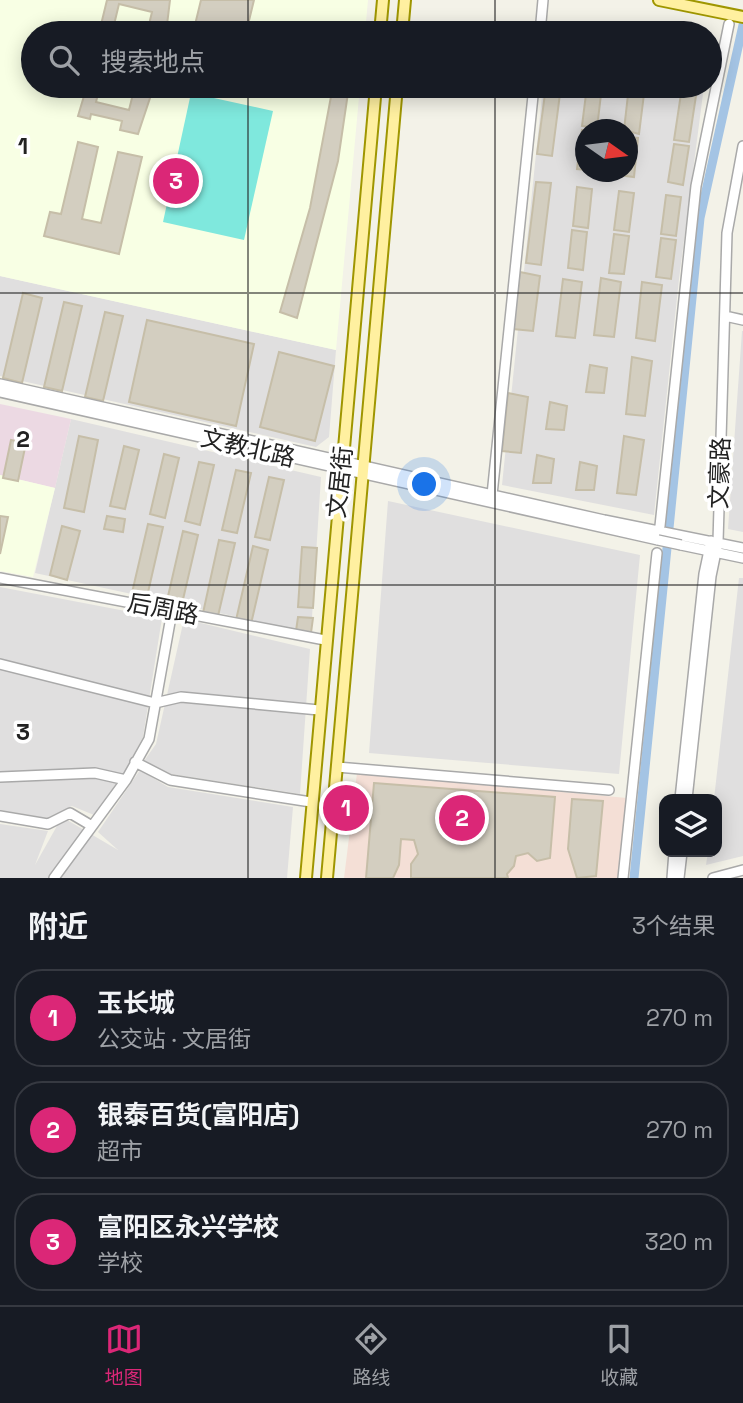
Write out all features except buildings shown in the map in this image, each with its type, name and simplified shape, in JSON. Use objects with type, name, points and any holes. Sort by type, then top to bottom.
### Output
[{"type":"main road","points":[[381,21],[383,0]]},
{"type":"main road","points":[[403,21],[405,0]]},
{"type":"main road","points":[[659,0],[734,18]]},
{"type":"main road","name":"文居街","points":[[306,878],[375,98]]},
{"type":"main road","name":"文居街","points":[[327,878],[361,469],[396,98]]},
{"type":"street","points":[[541,21],[543,0]]},
{"type":"street","points":[[722,71],[734,18]]},
{"type":"street","points":[[492,495],[533,98]]},
{"type":"street","points":[[660,532],[696,186],[716,98]]},
{"type":"street","name":"文豪路","points":[[688,794],[713,547],[727,233],[743,146]]},
{"type":"street","points":[[724,316],[743,320]]},
{"type":"street","name":"文教北路","points":[[0,384],[342,465]]},
{"type":"street","name":"文教北路","points":[[0,392],[660,532]]},
{"type":"street","name":"文教北路","points":[[361,469],[660,532],[743,558]]},
{"type":"street","name":"文教北路","points":[[713,547],[743,548]]},
{"type":"street","name":"文豪路","points":[[681,794],[713,547]]},
{"type":"street","points":[[623,878],[657,553]]},
{"type":"street","name":"后周路","points":[[0,578],[326,640]]},
{"type":"street","points":[[54,878],[126,780],[149,738],[172,611]]},
{"type":"street","points":[[0,664],[155,703],[181,696],[319,710]]},
{"type":"street","points":[[135,762],[170,780],[312,802]]},
{"type":"street","points":[[337,767],[609,790]]},
{"type":"street","points":[[0,777],[94,773],[126,780]]},
{"type":"street","points":[[0,816],[48,824],[70,813],[92,826]]},
{"type":"street","points":[[672,878],[674,857]]},
{"type":"street","points":[[679,878],[681,857]]},
{"type":"street","points":[[713,878],[743,870]]},
{"type":"shaded area","points":[[0,0],[368,0],[366,21],[21,21],[21,98],[359,98],[336,350],[0,276]]},
{"type":"shaded area","points":[[190,98],[214,98],[273,111],[244,240],[163,222]]},
{"type":"shaded area","points":[[542,98],[702,98],[679,279],[654,515],[502,485]]},
{"type":"shaded area","points":[[0,276],[336,350],[329,437],[316,447],[0,376]]},
{"type":"shaded area","points":[[743,331],[743,532],[728,529]]},
{"type":"shaded area","points":[[0,404],[71,419],[55,488],[0,475]]},
{"type":"shaded area","points":[[71,419],[321,477],[311,633],[35,573]]},
{"type":"shaded area","points":[[0,475],[55,488],[33,577],[0,571]]},
{"type":"shaded area","points":[[388,501],[640,555],[619,774],[369,753]]},
{"type":"shaded area","points":[[739,578],[743,578],[743,856],[706,865],[707,857],[722,857],[722,794],[715,794]]},
{"type":"shaded area","points":[[0,587],[162,618],[143,737],[125,771],[94,815],[72,806],[47,818],[0,810]]},
{"type":"shaded area","points":[[184,619],[310,649],[300,794],[171,774],[144,761],[156,744]]},
{"type":"shaded area","points":[[140,770],[168,787],[293,807],[287,878],[0,878],[0,824],[48,831],[35,865],[62,817],[118,850],[98,832]]},
{"type":"shaded area","points":[[357,773],[627,798],[618,878],[344,878]]},
{"type":"waterway","points":[[634,878],[700,218],[743,25]]},
{"type":"place","name":"富阳区永兴学校","points":[[176,181]]},
{"type":"place","name":"玉长城","points":[[346,808]]},
{"type":"place","name":"银泰百货(富阳店)","points":[[462,818]]}]
